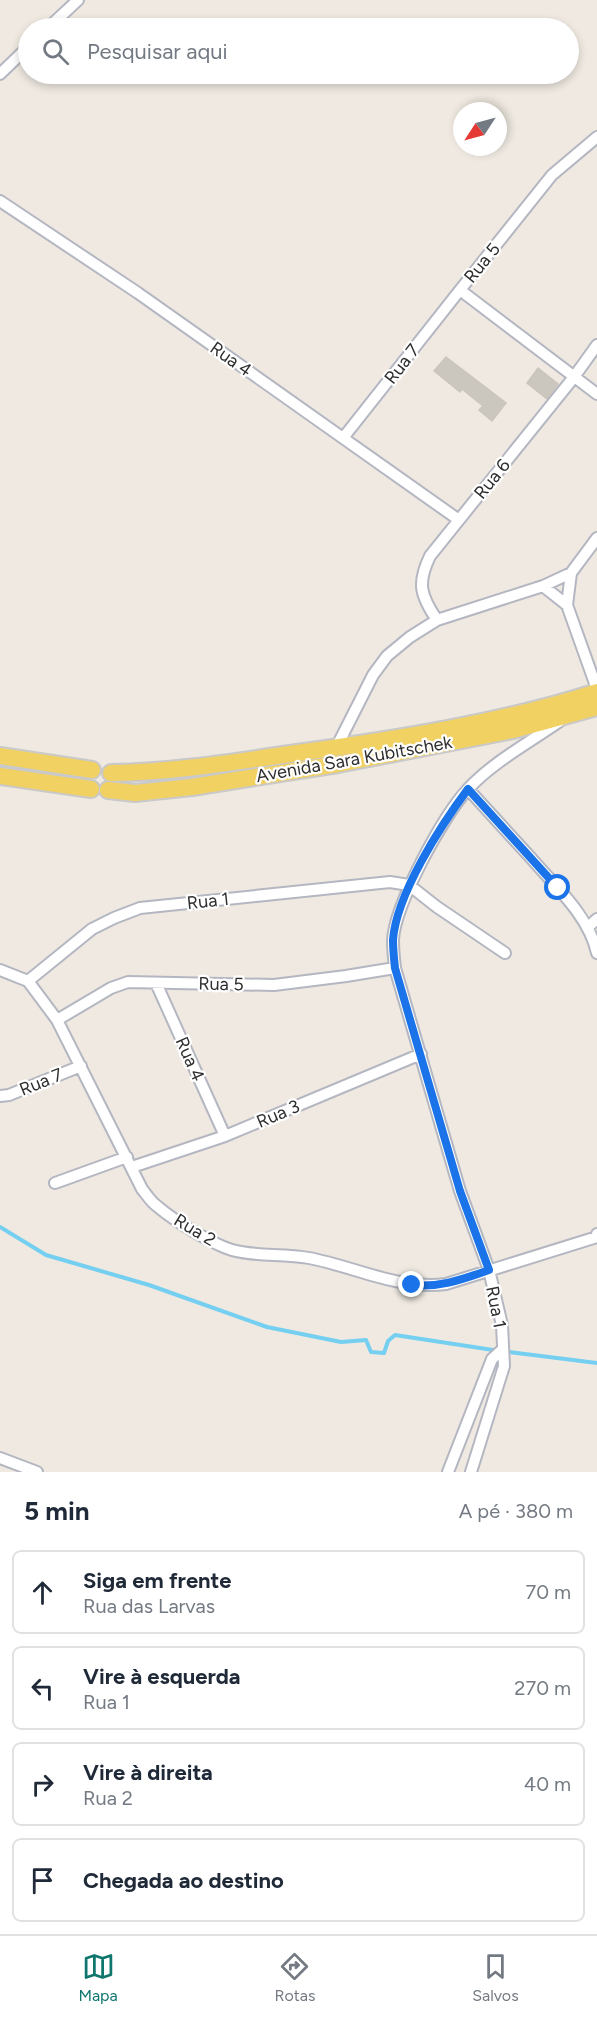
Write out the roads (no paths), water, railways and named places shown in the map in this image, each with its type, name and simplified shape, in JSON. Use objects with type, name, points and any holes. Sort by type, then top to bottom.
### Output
[{"type":"main road","name":"Avenida Sara Kubitschek","points":[[0,756],[92,770],[102,767],[111,772],[187,769],[336,748],[494,721],[597,690]]},
{"type":"main road","name":"Avenida Sara Kubitschek","points":[[0,776],[135,793],[214,784],[338,764],[513,730],[597,707]]},
{"type":"main road","points":[[92,770],[88,777],[99,789],[112,784],[111,772]]},
{"type":"street","points":[[59,18],[78,0]]},
{"type":"street","points":[[0,74],[18,57]]},
{"type":"street","name":"Rua 5","points":[[597,137],[552,175],[460,290],[597,394]]},
{"type":"street","name":"Rua 4","points":[[0,201],[138,293],[459,520]]},
{"type":"street","name":"Rua 7","points":[[343,438],[460,290]]},
{"type":"street","name":"Rua 6","points":[[437,620],[427,605],[421,589],[422,573],[430,556],[574,377],[597,345]]},
{"type":"street","points":[[597,538],[571,573],[567,605],[597,690]]},
{"type":"street","points":[[336,748],[373,675],[387,656],[410,637],[437,620],[543,585],[571,573]]},
{"type":"street","points":[[543,585],[567,605]]},
{"type":"street","name":"Rua 1","points":[[471,1472],[504,1366],[502,1325],[489,1270],[460,1191],[395,968],[393,940],[398,916],[409,885],[451,812],[468,789],[508,757],[568,716]]},
{"type":"street","points":[[468,789],[558,888],[588,927],[597,953]]},
{"type":"street","name":"Rua 1","points":[[28,981],[92,929],[140,909],[390,882],[409,885]]},
{"type":"street","points":[[409,885],[505,953]]},
{"type":"street","points":[[588,927],[597,919]]},
{"type":"street","name":"Rua 5","points":[[57,1020],[111,988],[128,982],[274,985],[395,968]]},
{"type":"street","points":[[0,970],[28,981]]},
{"type":"street","name":"Rua 2","points":[[28,981],[57,1020],[142,1189],[155,1206],[213,1242],[250,1254],[278,1254],[309,1258],[394,1282],[426,1287],[446,1284],[597,1235]]},
{"type":"street","name":"Rua 4","points":[[156,983],[225,1136]]},
{"type":"street","name":"Rua 3","points":[[55,1183],[225,1136],[421,1054]]},
{"type":"street","name":"Rua 7","points":[[0,1096],[9,1095],[81,1066]]},
{"type":"street","points":[[448,1472],[492,1359],[503,1349]]},
{"type":"street","points":[[0,1458],[37,1472]]},
{"type":"waterway","points":[[0,1227],[46,1255],[149,1285],[267,1327],[341,1342],[366,1340],[371,1352],[384,1353],[388,1341],[395,1335],[493,1350]]},
{"type":"waterway","points":[[509,1352],[597,1363]]}]
